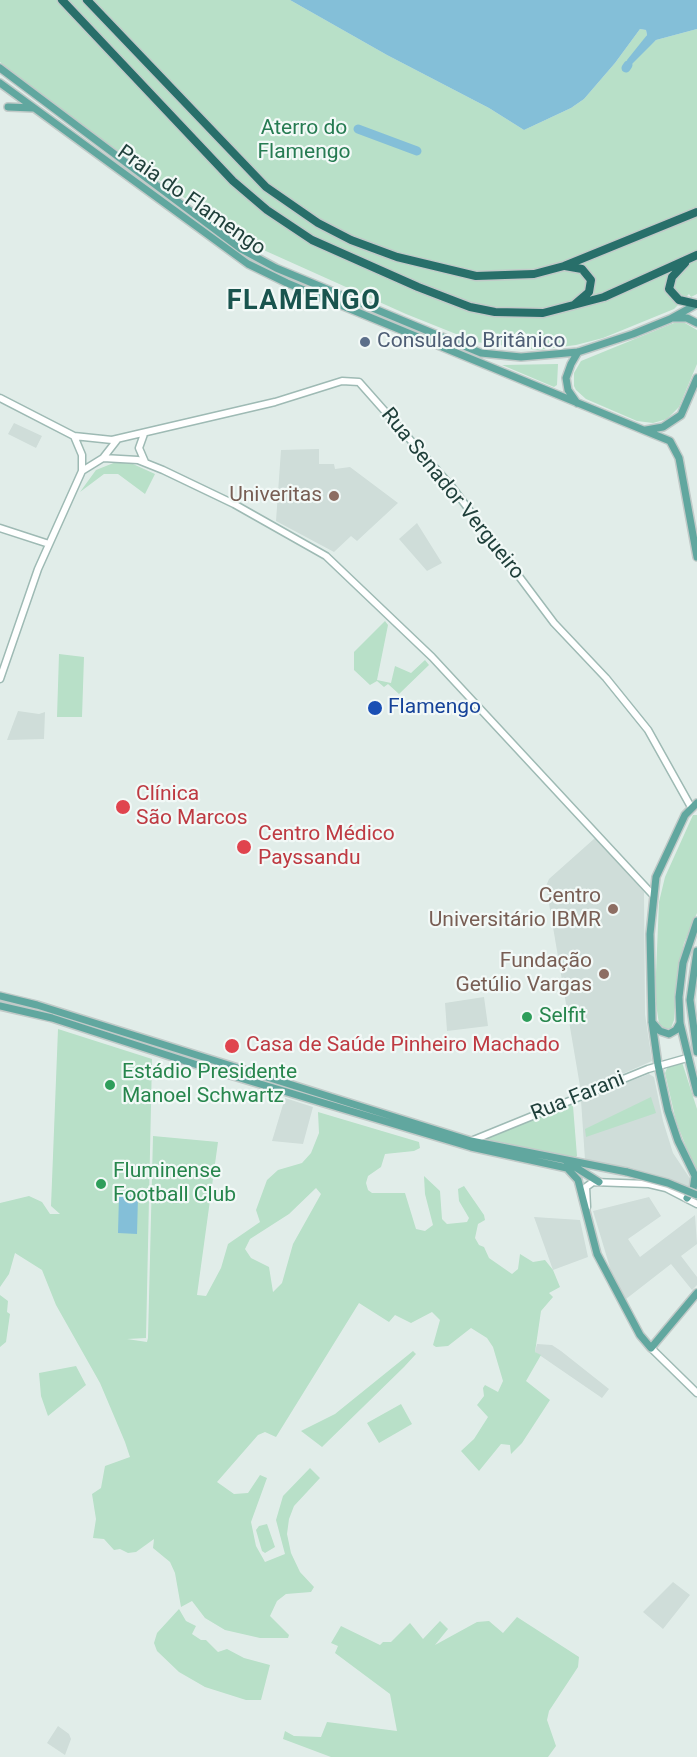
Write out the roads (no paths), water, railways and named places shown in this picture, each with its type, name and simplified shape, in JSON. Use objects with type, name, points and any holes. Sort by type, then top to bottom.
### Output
[{"type":"highway","points":[[62,0],[233,181],[267,210],[312,240],[446,298],[470,307],[510,313],[567,309],[626,289],[694,256]]},
{"type":"highway","points":[[87,0],[266,187],[334,232],[397,257],[476,276],[518,276],[564,266],[697,212]]},
{"type":"highway","points":[[694,256],[672,277],[669,289],[679,300],[697,304]]},
{"type":"highway","points":[[564,266],[582,269],[591,280],[586,296],[567,309]]},
{"type":"main road","name":"Praia do Flamengo","points":[[0,68],[240,248],[276,268],[481,353],[520,357],[578,352],[670,319],[697,304]]},
{"type":"main road","name":"Praia do Flamengo","points":[[0,83],[248,264],[298,288],[670,441],[676,452],[697,557]]},
{"type":"main road","points":[[8,107],[33,108]]},
{"type":"main road","points":[[670,319],[687,318],[697,323]]},
{"type":"main road","points":[[578,352],[570,364],[566,378],[568,390],[578,404]]},
{"type":"main road","points":[[643,430],[663,427],[681,415],[697,378]]},
{"type":"main road","points":[[687,1198],[693,1190],[696,1178],[668,1111],[658,1065],[652,1022],[650,934],[653,895],[661,863],[695,806]]},
{"type":"main road","points":[[697,921],[683,963],[679,998],[680,1023],[697,1093]]},
{"type":"main road","points":[[679,998],[692,970],[697,951]]},
{"type":"main road","points":[[692,970],[691,1014],[697,1052]]},
{"type":"main road","points":[[0,996],[42,1007],[471,1144],[627,1172],[668,1183],[697,1195]]},
{"type":"main road","points":[[0,1006],[52,1018],[210,1069],[471,1144],[567,1168],[578,1180],[597,1254],[640,1335],[651,1348],[697,1293]]},
{"type":"main road","points":[[652,1022],[660,1031],[669,1034],[676,1030],[680,1023]]},
{"type":"main road","points":[[565,1160],[599,1182]]},
{"type":"street","name":"Rua Senador Vergueiro","points":[[74,436],[117,440],[275,402],[342,381],[359,382],[452,487],[554,623],[606,678],[648,730],[695,806]]},
{"type":"street","points":[[0,398],[74,436],[82,455],[82,471],[29,590],[0,679]]},
{"type":"street","points":[[144,434],[139,448],[145,462]]},
{"type":"street","points":[[82,471],[104,458],[117,440]]},
{"type":"street","points":[[104,458],[145,462],[234,504],[326,556],[432,657],[653,895]]},
{"type":"street","points":[[0,528],[49,544]]},
{"type":"street","name":"Rua Farani","points":[[471,1144],[658,1065],[687,1058]]},
{"type":"street","points":[[587,1211],[586,1187],[590,1183],[599,1182],[649,1184],[697,1204]]},
{"type":"street","points":[[651,1348],[697,1394]]},
{"type":"water","points":[[290,0],[697,0],[697,29],[656,40],[631,65],[628,65],[627,60],[647,35],[646,30],[640,29],[584,99],[571,108],[524,130],[489,108],[387,55]]},
{"type":"water","points":[[119,1195],[138,1196],[137,1234],[118,1233]]},
{"type":"waterway","points":[[358,129],[417,151]]},
{"type":"place","name":"Consulado Britânico","points":[[365,342]]},
{"type":"place","name":"Univeritas","points":[[334,496]]},
{"type":"place","name":"Flamengo","points":[[375,708]]},
{"type":"place","name":"Clínica São Marcos","points":[[123,807]]},
{"type":"place","name":"Centro Médico Payssandu","points":[[244,847]]},
{"type":"place","name":"Centro Universitário IBMR","points":[[613,909]]},
{"type":"place","name":"Fundação Getúlio Vargas","points":[[604,974]]},
{"type":"place","name":"Selfit","points":[[527,1017]]},
{"type":"place","name":"Casa de Saúde Pinheiro Machado","points":[[232,1046]]},
{"type":"place","name":"Estádio Presidente Manoel Schwartz","points":[[110,1085]]},
{"type":"place","name":"Fluminense Football Club","points":[[101,1184]]},
{"type":"district","name":"FLAMENGO","points":[[304,302]]},
{"type":"park label","name":"Aterro do Flamengo","points":[[304,141]]}]
